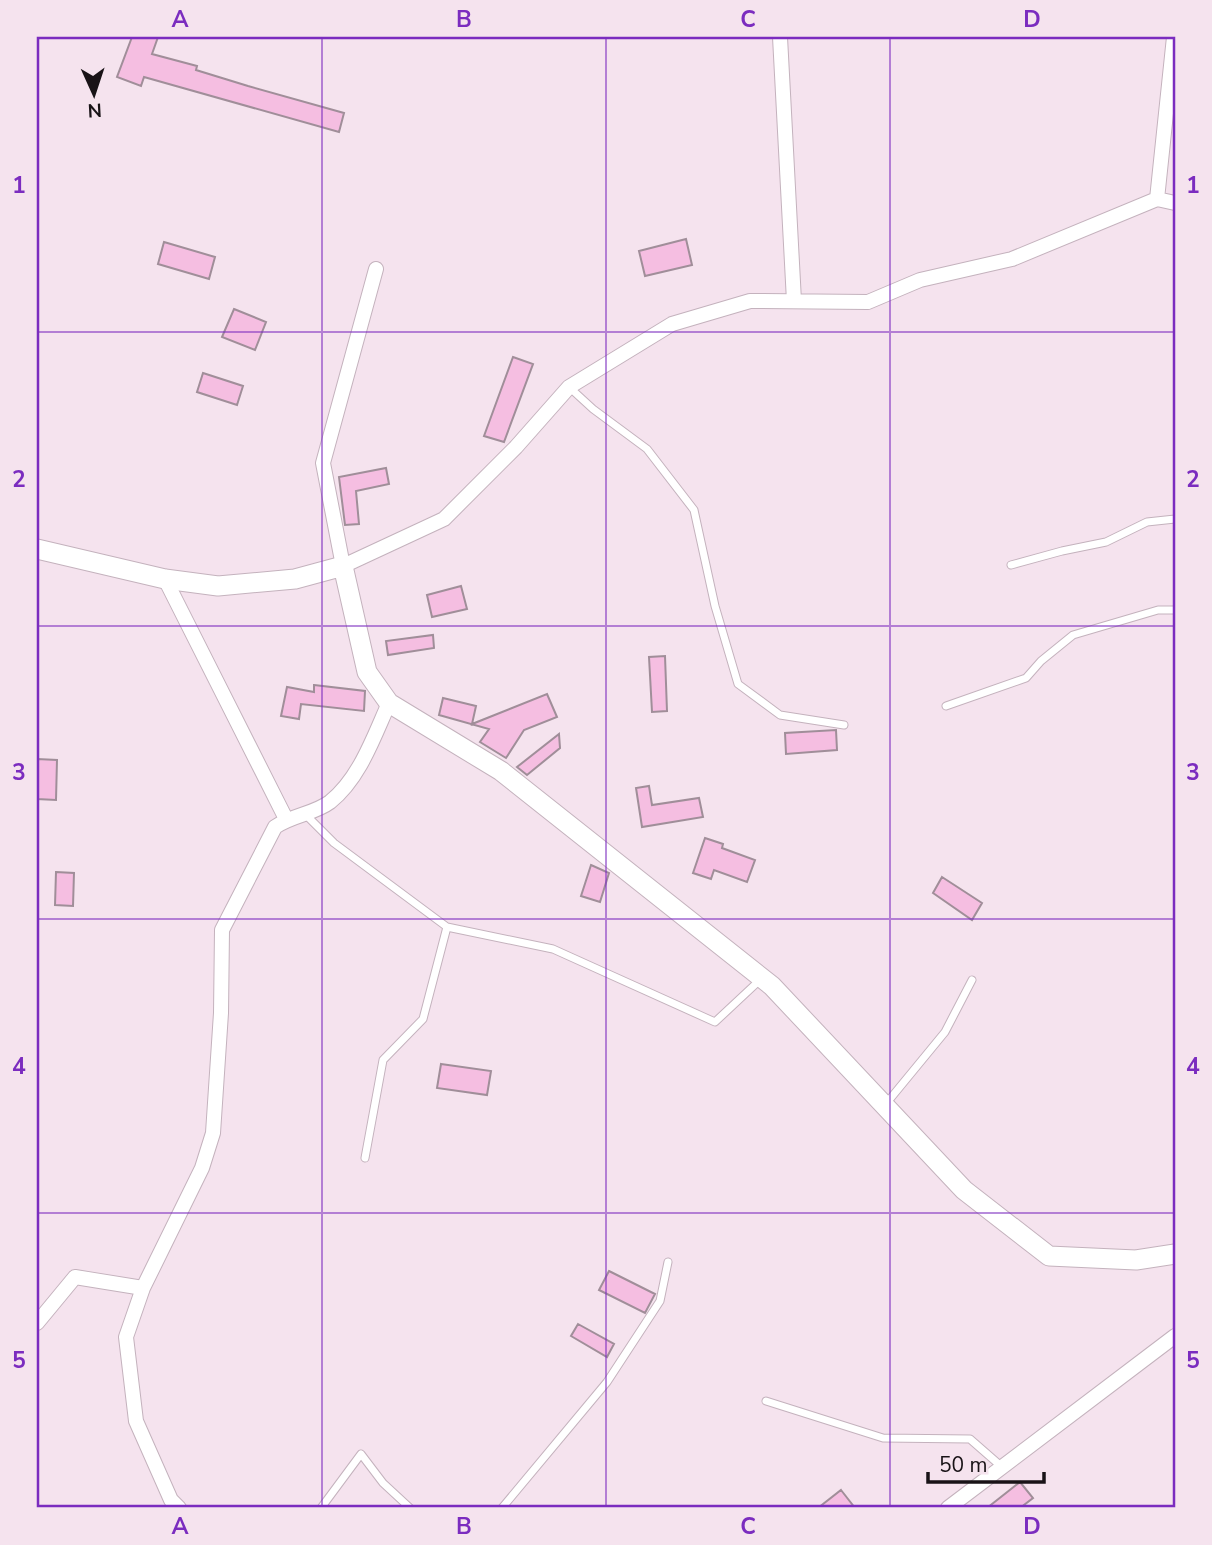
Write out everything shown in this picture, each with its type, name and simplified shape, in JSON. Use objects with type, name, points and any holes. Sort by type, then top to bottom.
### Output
[{"type":"street","points":[[780,37],[794,301]]},
{"type":"street","points":[[1157,199],[1174,37]]},
{"type":"street","points":[[37,550],[165,579],[218,586],[295,579],[343,566],[444,519],[516,447],[569,387],[672,324],[750,300],[868,302],[920,280],[1012,259],[1157,199],[1175,202]]},
{"type":"street","points":[[376,269],[323,463],[367,672],[390,703],[501,771],[762,978],[964,1190],[1049,1256],[1136,1260],[1175,1254]]},
{"type":"street","points":[[165,579],[286,819]]},
{"type":"street","points":[[180,1508],[171,1500],[136,1421],[126,1337],[143,1288],[202,1168],[213,1133],[221,1013],[222,930],[275,827],[286,819],[330,802],[355,774],[390,703]]},
{"type":"street","points":[[37,1323],[75,1277],[143,1288]]},
{"type":"street","points":[[948,1508],[1175,1336]]},
{"type":"lane","points":[[569,387],[593,409],[647,449],[694,510],[715,606],[737,684],[780,716],[844,725]]},
{"type":"lane","points":[[1011,565],[1106,542],[1147,522],[1175,519]]},
{"type":"lane","points":[[946,706],[1026,678],[1041,661],[1073,635],[1158,610],[1175,610]]},
{"type":"lane","points":[[304,814],[334,844],[447,927],[553,949],[715,1022],[762,978]]},
{"type":"lane","points":[[365,1158],[383,1060],[423,1019],[447,927]]},
{"type":"lane","points":[[884,1105],[945,1032],[972,980]]},
{"type":"lane","points":[[502,1508],[607,1382],[660,1301],[668,1262]]},
{"type":"lane","points":[[766,1401],[883,1438],[970,1440],[1003,1468]]},
{"type":"lane","points":[[321,1508],[361,1454],[383,1483],[410,1508]]},
{"type":"building","points":[[132,37],[158,37],[152,54],[197,66],[196,70],[344,113],[339,132],[144,77],[141,86],[117,77]]},
{"type":"building","points":[[686,239],[692,265],[645,276],[639,251]]},
{"type":"building","points":[[164,242],[215,257],[209,279],[158,264]]},
{"type":"building","points":[[234,309],[266,322],[255,350],[222,337]]},
{"type":"building","points":[[513,357],[533,364],[504,442],[484,436]]},
{"type":"building","points":[[203,373],[243,386],[237,405],[197,392]]},
{"type":"building","points":[[386,468],[389,484],[356,491],[359,524],[345,525],[339,477]]},
{"type":"building","points":[[461,586],[467,609],[432,617],[427,595]]},
{"type":"building","points":[[433,635],[434,648],[388,655],[386,641]]},
{"type":"building","points":[[665,656],[667,711],[652,712],[649,657]]},
{"type":"building","points":[[314,685],[365,691],[364,711],[301,704],[299,719],[281,716],[287,687],[314,692]]},
{"type":"building","points":[[547,694],[557,717],[524,730],[506,758],[480,742],[489,729],[439,715],[443,698],[476,706],[472,724]]},
{"type":"building","points":[[836,730],[837,750],[786,754],[785,733]]},
{"type":"building","points":[[559,734],[560,748],[527,775],[517,767]]},
{"type":"building","points":[[37,759],[57,760],[56,800],[37,799]]},
{"type":"building","points":[[649,786],[652,805],[699,798],[703,817],[642,827],[636,788]]},
{"type":"building","points":[[705,838],[723,844],[722,848],[755,860],[747,882],[714,870],[711,879],[693,873]]},
{"type":"building","points":[[591,865],[609,873],[600,902],[581,896]]},
{"type":"building","points":[[56,872],[74,873],[73,906],[55,905]]},
{"type":"building","points":[[942,877],[982,903],[972,920],[933,893]]},
{"type":"building","points":[[441,1064],[491,1071],[487,1095],[437,1088]]},
{"type":"building","points":[[609,1271],[655,1294],[645,1313],[599,1290]]},
{"type":"building","points":[[578,1324],[614,1344],[607,1357],[571,1336]]},
{"type":"building","points":[[1020,1482],[1033,1498],[1020,1508],[987,1508]]},
{"type":"building","points":[[841,1490],[855,1508],[818,1508]]}]
